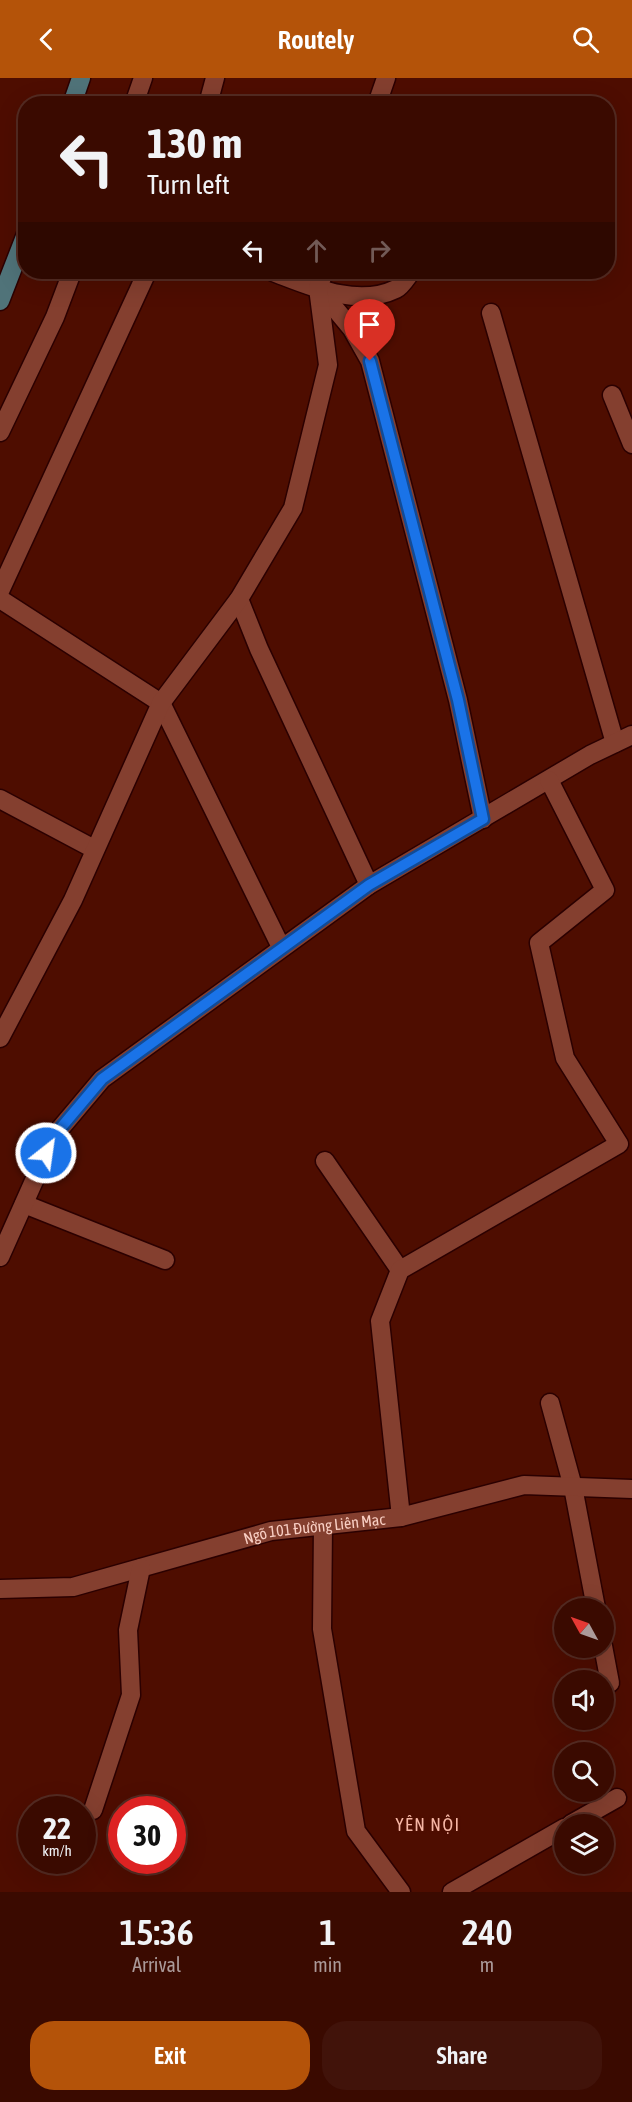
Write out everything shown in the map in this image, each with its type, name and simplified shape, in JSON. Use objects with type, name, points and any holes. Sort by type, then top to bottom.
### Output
[{"type":"main road","points":[[75,96],[81,78]]},
{"type":"main road","points":[[0,301],[18,255]]},
{"type":"street","points":[[137,96],[143,78]]},
{"type":"street","points":[[210,96],[215,78]]},
{"type":"street","points":[[380,96],[386,78]]},
{"type":"street","points":[[0,432],[55,317],[69,279]]},
{"type":"street","points":[[0,591],[144,279]]},
{"type":"street","points":[[321,280],[363,298],[398,289],[406,279]]},
{"type":"street","points":[[0,1038],[8,1005],[73,900],[161,704],[239,599],[293,508],[328,365],[321,280]]},
{"type":"street","points":[[321,280],[370,361],[458,700],[483,819]]},
{"type":"street","points":[[491,313],[615,743]]},
{"type":"street","points":[[612,395],[632,444]]},
{"type":"street","points":[[0,599],[161,704],[281,947]]},
{"type":"street","points":[[239,599],[259,649],[369,885]]},
{"type":"street","points":[[0,1257],[54,1136],[102,1079],[369,885],[549,780],[632,735]]},
{"type":"street","points":[[401,1517],[380,1321],[400,1270],[625,1143],[565,1058],[539,943],[605,890],[549,780]]},
{"type":"street","points":[[0,799],[94,849]]},
{"type":"street","points":[[325,1161],[400,1270]]},
{"type":"street","points":[[24,1204],[165,1260]]},
{"type":"street","points":[[550,1403],[573,1487],[594,1598]]},
{"type":"street","name":"Ngõ 101 Đường Liên Mạc","points":[[0,1589],[74,1587],[271,1531],[401,1517],[524,1485],[632,1489]]},
{"type":"street","points":[[323,1526],[322,1629],[356,1831],[401,1892]]},
{"type":"street","points":[[96,1801],[132,1695],[128,1630],[141,1568]]},
{"type":"street","points":[[588,1814],[617,1797]]},
{"type":"street","points":[[452,1892],[554,1834]]},
{"type":"district","name":"YÊN NỘI","points":[[428,1825]]},
{"type":"route","points":[[46,1153],[54,1136],[102,1079],[369,885],[483,819],[458,700],[370,361]]}]
